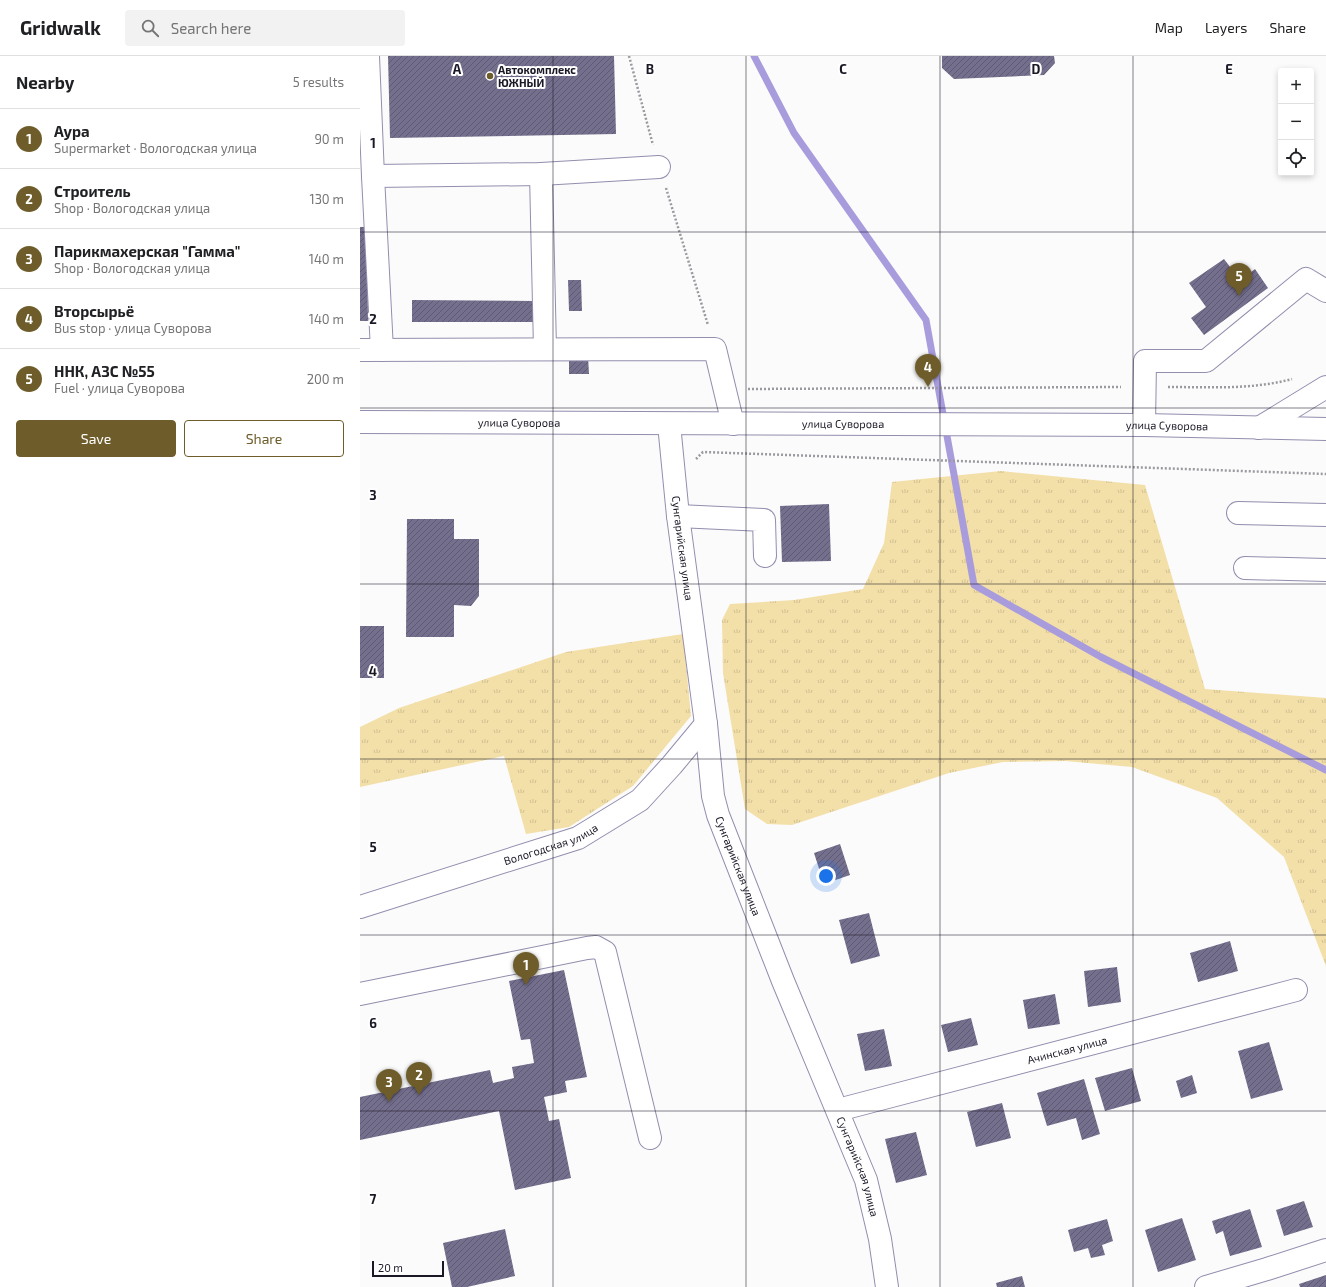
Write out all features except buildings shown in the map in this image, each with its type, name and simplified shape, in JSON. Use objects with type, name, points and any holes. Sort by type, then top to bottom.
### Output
[{"type":"street","points":[[368,56],[382,350]]},
{"type":"street","points":[[373,176],[541,174],[659,167]]},
{"type":"street","points":[[541,174],[545,349]]},
{"type":"street","points":[[1144,425],[1145,361],[1206,361],[1306,279],[1326,291]]},
{"type":"street","points":[[360,350],[715,349],[733,424]]},
{"type":"street","points":[[1258,428],[1326,387]]},
{"type":"street","name":"улица Суворова","points":[[360,422],[1144,425],[1326,429]]},
{"type":"street","name":"Сунгарийская улица","points":[[669,424],[678,516],[706,724],[713,796],[718,815],[783,981],[866,1180],[880,1238],[887,1287]]},
{"type":"street","points":[[1238,513],[1326,515]]},
{"type":"street","points":[[678,516],[764,520],[765,556]]},
{"type":"street","points":[[1245,568],[1326,570]]},
{"type":"street","name":"Вологодская улица","points":[[360,908],[578,838],[640,800],[672,765],[706,724]]},
{"type":"street","points":[[360,994],[587,948],[596,948],[605,952],[650,1138]]},
{"type":"street","name":"Ачинская улица","points":[[838,1110],[1296,990]]},
{"type":"street","points":[[1206,1287],[1326,1250]]},
{"type":"path","points":[[629,56],[659,167],[715,349]]},
{"type":"path","points":[[725,389],[1245,387],[1276,383],[1298,377]]},
{"type":"path","points":[[694,462],[703,452],[1326,474]]},
{"type":"green space","points":[[1001,471],[1145,485],[1205,689],[1326,698],[1326,966],[1284,857],[1217,798],[1132,767],[1065,761],[1003,762],[949,773],[792,825],[767,824],[745,809],[723,673],[722,620],[730,604],[794,600],[863,589],[884,543],[892,482]]},
{"type":"green space","points":[[683,634],[691,716],[633,786],[569,827],[526,834],[504,756],[360,787],[360,727],[399,708],[566,652]]},
{"type":"waterway","points":[[754,56],[794,133],[926,320],[974,585],[1101,657],[1326,770]]},
{"type":"place","name":"Автокомплекс ЮЖНЫЙ","points":[[490,76]]},
{"type":"place","name":"ННК, АЗС №55","points":[[1239,296]]},
{"type":"place","name":"Вторсырьё","points":[[928,387]]},
{"type":"place","name":"Аура","points":[[526,985]]},
{"type":"place","name":"Строитель","points":[[419,1095]]},
{"type":"place","name":"Парикмахерская \"Гамма\"","points":[[389,1102]]}]
